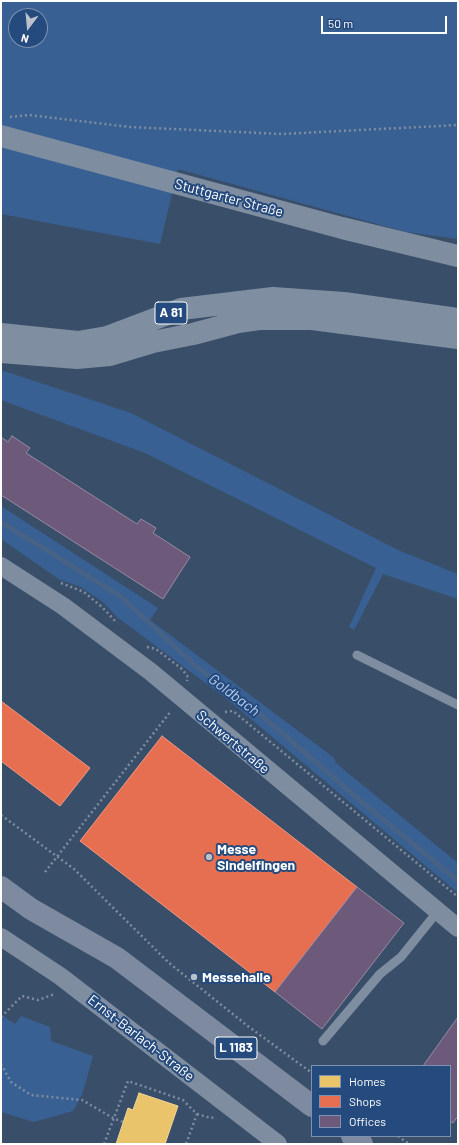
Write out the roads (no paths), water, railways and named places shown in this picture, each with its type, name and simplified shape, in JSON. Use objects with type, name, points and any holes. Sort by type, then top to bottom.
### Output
[{"type":"highway","name":"A 81","points":[[1,334],[78,342],[107,337],[181,309],[273,298],[344,303],[451,317]]},
{"type":"highway","name":"A 81","points":[[1,352],[78,358],[110,356],[153,342],[193,334],[238,322],[259,319],[312,319],[458,338]]},
{"type":"main road","name":"L 1183","points":[[1,887],[31,908],[117,958],[311,1105]]},
{"type":"main road","points":[[353,1137],[362,1144]]},
{"type":"street","name":"Stuttgarter Straße","points":[[4,127],[342,228],[458,256]]},
{"type":"street","name":"Schwertstraße","points":[[1,566],[63,606],[130,656],[184,693],[458,928]]},
{"type":"street","name":"Ernst-Barlach-Straße","points":[[1,937],[60,976],[278,1144]]},
{"type":"lane","points":[[357,655],[458,706]]},
{"type":"lane","points":[[323,1041],[380,974],[401,957],[438,911]]},
{"type":"waterway","name":"Goldbach","points":[[1,522],[120,596],[197,667],[246,702],[363,803],[458,881]]},
{"type":"place","name":"Messe Sindelfingen","points":[[209,857]]},
{"type":"place","name":"Messehalle","points":[[194,977]]}]
